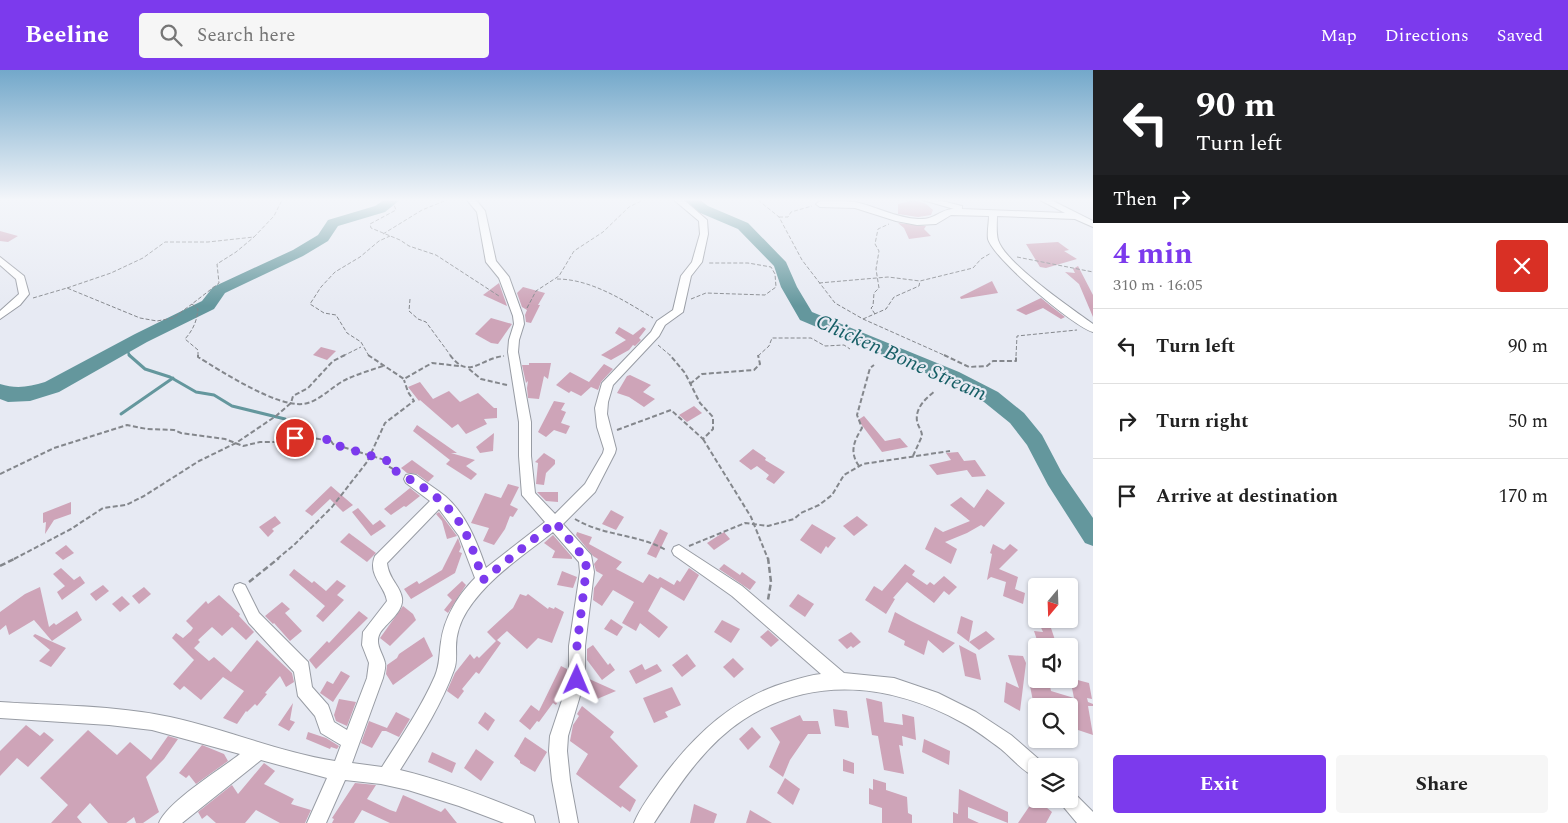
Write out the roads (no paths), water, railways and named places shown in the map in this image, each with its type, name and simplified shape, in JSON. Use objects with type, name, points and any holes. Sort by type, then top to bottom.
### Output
[{"type":"street","points":[[486,235],[491,262],[504,277],[518,316],[519,324],[514,340],[513,352],[525,422],[525,456],[529,495],[559,519],[586,560],[577,646],[577,680],[559,736],[558,750],[561,780],[569,823]]},
{"type":"street","points":[[387,776],[429,704],[446,670],[449,658],[448,648],[454,620],[463,604],[483,580],[559,519],[596,479],[610,450],[603,424],[601,401],[608,383],[651,338],[661,323],[675,316],[680,304],[686,276],[697,262],[704,235]]},
{"type":"street","points":[[993,235],[993,239],[1002,254],[1039,290],[1089,325]]},
{"type":"street","points":[[0,260],[21,278],[24,294],[0,316]]},
{"type":"street","points":[[412,480],[440,500],[457,517],[465,529],[483,580]]},
{"type":"street","points":[[316,823],[340,771],[375,678],[377,663],[370,645],[371,632],[394,605],[396,600],[382,576],[380,561],[440,500]]},
{"type":"street","points":[[679,552],[760,609],[783,632],[840,680]]},
{"type":"street","points":[[240,590],[254,618],[302,668],[304,690],[322,710],[327,727],[331,731],[352,741]]},
{"type":"street","points":[[643,823],[663,792],[713,733],[737,714],[782,690],[808,683],[840,680],[876,683],[912,691],[947,704],[992,731],[1028,761]]},
{"type":"street","points":[[0,710],[104,715],[172,726],[306,765],[387,776],[436,789],[526,823]]},
{"type":"street","points":[[168,823],[190,803],[259,752]]},
{"type":"street","points":[[1076,808],[1090,823]]},
{"type":"waterway","points":[[0,391],[8,395],[30,394],[52,387],[141,338],[208,305],[219,290],[298,253],[325,235]]},
{"type":"waterway","name":"Chicken Bone Stream","points":[[752,235],[781,265],[789,287],[806,316],[953,377],[991,397],[1017,418],[1035,440],[1055,479],[1093,536]]},
{"type":"waterway","points":[[125,346],[130,356]]},
{"type":"waterway","points":[[130,356],[145,369],[172,378]]},
{"type":"waterway","points":[[121,414],[172,378]]},
{"type":"waterway","points":[[172,378],[196,392],[214,395],[232,406],[285,419],[289,427],[298,431]]}]
